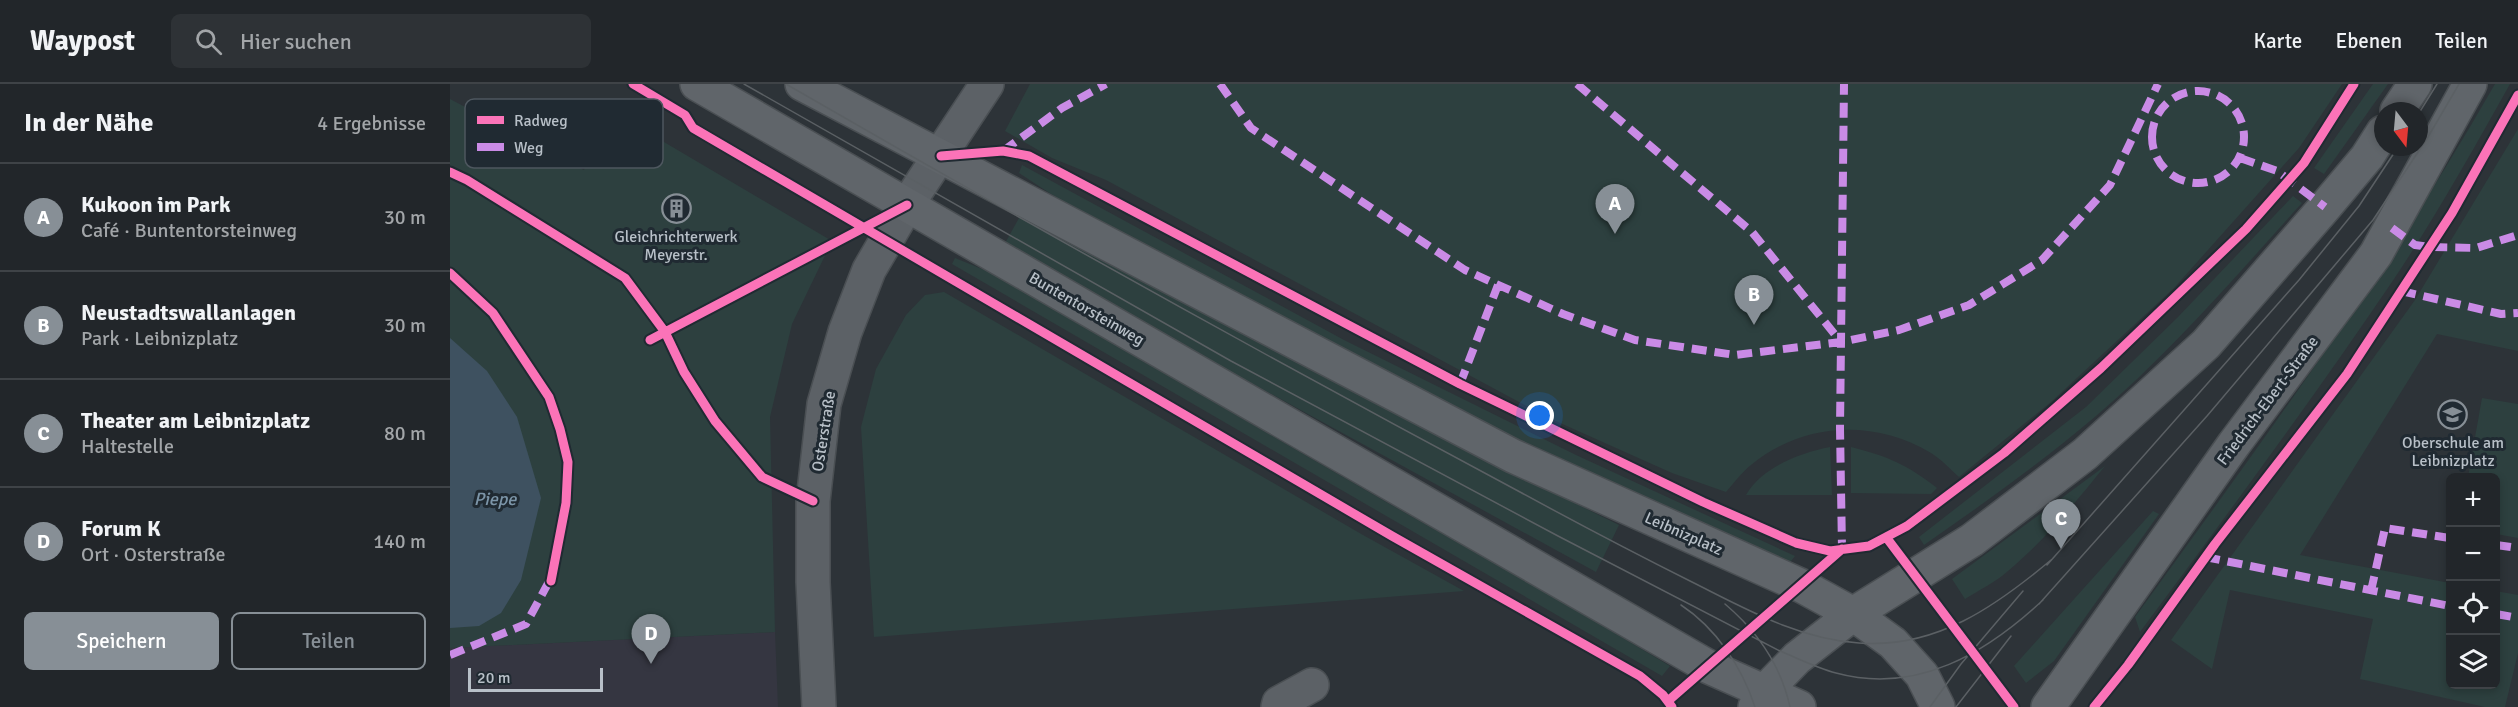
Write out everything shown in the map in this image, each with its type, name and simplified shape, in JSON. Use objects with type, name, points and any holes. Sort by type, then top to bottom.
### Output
[{"type":"street","name":"Buntentorsteinweg","points":[[697,84],[1477,532],[1709,668],[1759,700]]},
{"type":"street","points":[[802,84],[933,167]]},
{"type":"street","name":"Osterstraße","points":[[819,707],[813,582],[813,501],[824,404],[845,332],[869,270],[907,206],[987,84]]},
{"type":"street","points":[[2403,102],[2415,84]]},
{"type":"street","name":"Friedrich-Ebert-Straße","points":[[2044,704],[2376,254],[2470,84]]},
{"type":"street","points":[[1759,700],[1797,658],[1852,614],[1972,540],[2085,454],[2206,344],[2325,207],[2374,146]]},
{"type":"street","name":"Leibnizplatz","points":[[933,167],[1513,456],[1802,586],[1852,614],[1893,643],[1922,675],[1938,707]]},
{"type":"street","points":[[1278,707],[1279,703],[1312,685]]},
{"type":"street","points":[[1759,700],[1799,707]]},
{"type":"shaded area","points":[[1030,84],[2342,84],[2299,148],[2174,288],[2051,402],[1959,477],[1935,455],[1909,442],[1886,434],[1839,430],[1816,433],[1793,440],[1771,451],[1741,474],[1726,492],[1672,473],[1549,418],[1106,180],[1052,158],[1005,131]]},
{"type":"shaded area","points":[[2373,84],[2388,84],[2324,174],[2314,168]]},
{"type":"shaded area","points":[[2495,84],[2510,84],[2410,255],[2301,413],[2140,632],[2135,617],[2276,421],[2367,289],[2411,222]]},
{"type":"shaded area","points":[[450,99],[465,107],[465,168],[580,168],[584,170],[585,168],[663,168],[663,141],[832,241],[792,324],[770,417],[775,632],[450,648]]},
{"type":"shaded area","points":[[2518,129],[2518,351],[2437,334],[2300,555],[2446,582],[2446,689],[2500,689],[2500,592],[2518,595],[2518,653],[2505,707],[2485,707],[2360,679],[2373,619],[2230,590],[2212,669],[2171,640],[2415,300]]},
{"type":"shaded area","points":[[1022,165],[1344,340],[1576,455],[1795,556],[1787,566],[1676,517],[1440,401],[1089,219],[1019,173]]},
{"type":"shaded area","points":[[2293,196],[2302,203],[2151,366],[2076,433],[1924,545],[1919,537],[2086,407],[2178,317]]},
{"type":"shaded area","points":[[1024,209],[1486,459],[1619,525],[1596,572],[1003,247]]},
{"type":"shaded area","points":[[955,258],[992,273],[1670,666],[1662,676],[952,264]]},
{"type":"shaded area","points":[[944,292],[1464,591],[874,637],[861,427],[876,369],[906,315],[925,295]]},
{"type":"shaded area","points":[[2482,398],[2518,404],[2518,538],[2500,535],[2500,473],[2469,473]]},
{"type":"shaded area","points":[[1830,447],[1832,495],[1746,495],[1753,485],[1772,469],[1794,457]]},
{"type":"shaded area","points":[[1851,447],[1897,462],[1937,488],[1931,494],[1851,493]]},
{"type":"shaded area","points":[[2105,466],[2035,547],[1998,579],[1965,599],[1952,579]]},
{"type":"shaded area","points":[[2153,511],[2159,514],[2054,661],[2026,683],[2014,666]]},
{"type":"shaded area","points":[[775,632],[778,707],[450,707],[450,648]]},
{"type":"water","name":"Piepe","points":[[450,338],[487,371],[517,417],[541,498],[521,580],[501,613],[479,626],[450,628]]},
{"type":"tram line","points":[[744,84],[1231,361],[1558,536],[1780,651],[1815,666],[1836,673],[1866,678],[1894,678],[1922,674],[1948,665],[1974,652],[1998,637],[2043,600]]},
{"type":"tram line","points":[[786,84],[1059,240],[1427,442],[1649,560],[1752,612],[1794,629],[1815,636],[1859,643],[1887,643],[1914,639],[1939,632],[1986,608],[2051,560]]},
{"type":"tram line","points":[[2426,102],[2437,84]]},
{"type":"tram line","points":[[2039,604],[2207,416],[2373,220],[2428,137],[2459,84]]},
{"type":"tram line","points":[[2047,565],[2299,280],[2359,206],[2392,156]]},
{"type":"tram line","points":[[1930,707],[1961,664],[2023,591]]},
{"type":"tram line","points":[[1725,604],[1737,614],[1766,650],[1781,677],[1790,707]]},
{"type":"tram line","points":[[1681,605],[1706,625],[1726,650],[1743,677],[1755,707]]},
{"type":"tram line","points":[[1956,707],[2011,636]]},
{"type":"marked path","points":[[1003,151],[1062,108],[1106,84]]},
{"type":"marked path","points":[[1220,84],[1251,128],[1465,270],[1563,314],[1635,340],[1735,355],[1841,342],[1899,330],[1969,305],[2042,260],[2110,185],[2158,84]]},
{"type":"marked path","points":[[1577,84],[1752,232],[1841,342]]},
{"type":"marked path","points":[[1838,553],[1842,549],[1840,428],[1844,84]]},
{"type":"marked path","points":[[2198,91],[2216,94],[2231,104],[2241,119],[2244,137],[2241,155],[2231,170],[2216,180],[2198,183],[2180,180],[2165,170],[2155,155],[2152,137],[2155,119],[2165,104],[2180,94],[2198,91]]},
{"type":"marked path","points":[[2240,158],[2277,171],[2325,207]]},
{"type":"marked path","points":[[2392,228],[2415,245],[2430,247],[2476,248],[2518,235]]},
{"type":"marked path","points":[[1460,384],[1498,285]]},
{"type":"marked path","points":[[2401,291],[2501,314],[2518,313]]},
{"type":"marked path","points":[[2371,591],[2385,528],[2446,537]]},
{"type":"marked path","points":[[2500,546],[2518,548]]},
{"type":"marked path","points":[[2205,557],[2446,605]]},
{"type":"marked path","points":[[450,655],[526,624],[552,576]]},
{"type":"marked path","points":[[2500,615],[2518,618]]},
{"type":"cycle path","points":[[633,84],[658,99]]},
{"type":"cycle path","points":[[941,156],[1003,151],[1029,156],[1460,384],[1703,502],[1796,543],[1830,551],[1869,546],[1907,526],[2004,453],[2101,368],[2246,229],[2304,163],[2354,84]]},
{"type":"cycle path","points":[[2094,707],[2128,665],[2215,544],[2347,374],[2452,213],[2518,95]]},
{"type":"cycle path","points":[[663,102],[685,115],[693,128],[1392,536],[1640,676],[1663,695],[1672,707]]},
{"type":"cycle path","points":[[450,172],[467,180],[625,278],[665,332],[684,372],[715,421],[762,477],[813,501]]},
{"type":"cycle path","points":[[650,340],[907,205]]},
{"type":"cycle path","points":[[450,273],[493,313],[549,397],[560,429],[568,462],[566,503],[551,581]]},
{"type":"cycle path","points":[[1886,537],[2014,707]]},
{"type":"cycle path","points":[[1668,701],[1842,549]]},
{"type":"place","name":"Gleichrichterwerk Meyerstr.","points":[[676,208]]},
{"type":"place","name":"Kukoon im Park","points":[[1615,234]]},
{"type":"place","name":"Neustadtswallanlagen","points":[[1754,325]]},
{"type":"place","name":"Oberschule am Leibnizplatz","points":[[2453,414]]},
{"type":"place","name":"Theater am Leibnizplatz","points":[[2061,549]]},
{"type":"place","name":"Forum K","points":[[651,664]]}]
